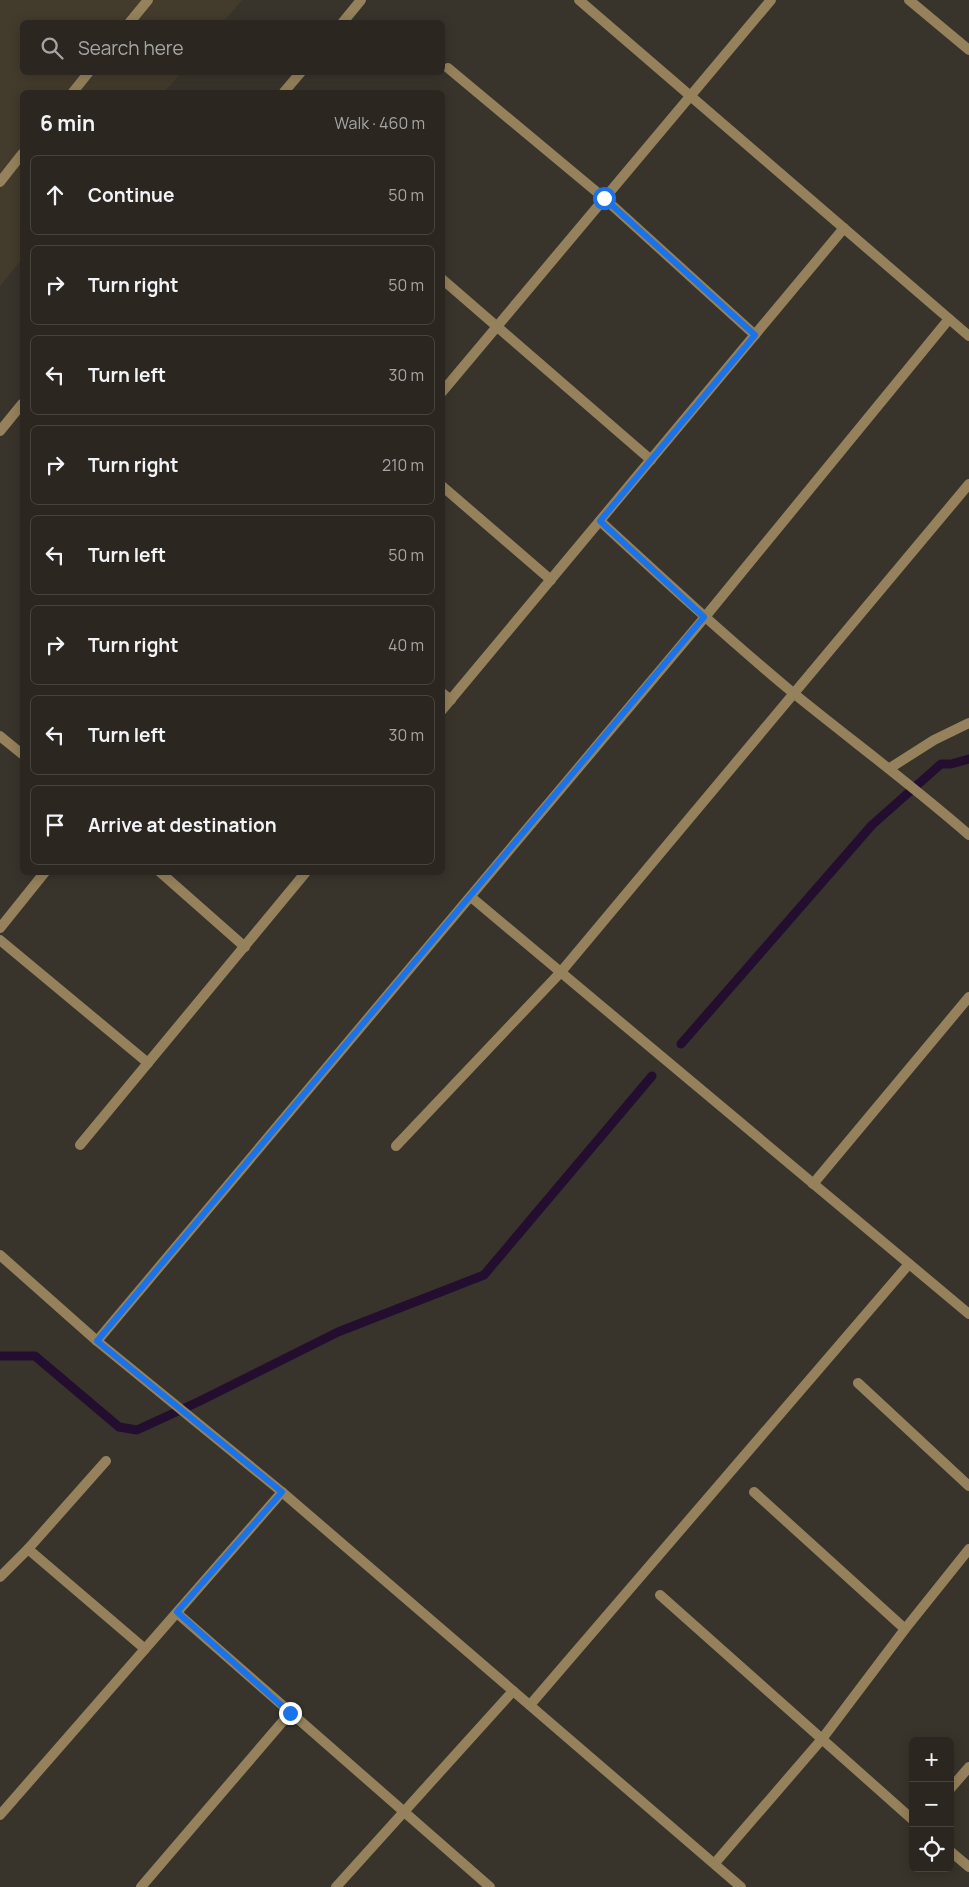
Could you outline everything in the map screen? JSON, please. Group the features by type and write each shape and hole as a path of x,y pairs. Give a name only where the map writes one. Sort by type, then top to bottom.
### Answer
{"street":[{"path":"132,20 148,0"},
{"path":"345,20 362,0"},
{"path":"579,0 969,336"},
{"path":"445,389 771,0"},
{"path":"909,0 969,50"},
{"path":"448,68 604,198 755,335"},
{"path":"75,90 87,75"},
{"path":"286,90 298,75"},
{"path":"0,182 20,157"},
{"path":"446,697 551,580 844,228"},
{"path":"445,282 651,460"},
{"path":"97,1341 704,617 948,318"},
{"path":"0,431 20,406"},
{"path":"396,1146 560,973 969,484"},
{"path":"445,489 551,580"},
{"path":"600,521 704,617 793,693 890,768 969,835"},
{"path":"890,768 934,740 969,723"},
{"path":"0,736 20,752"},
{"path":"0,928 43,875"},
{"path":"163,875 245,947"},
{"path":"80,1145 304,875"},
{"path":"471,897 909,1264 968,1311"},
{"path":"0,940 148,1063"},
{"path":"813,1184 969,997"},
{"path":"0,1255 97,1341 282,1492 714,1863 735,1885"},
{"path":"530,1705 909,1264"},
{"path":"858,1384 969,1486"},
{"path":"0,1577 28,1549 106,1461"},
{"path":"0,1815 282,1492"},
{"path":"754,1492 905,1629"},
{"path":"28,1549 145,1650"},
{"path":"714,1863 822,1739 905,1629 969,1549"},
{"path":"660,1595 909,1816"},
{"path":"177,1612 490,1887"},
{"path":"336,1887 513,1691"},
{"path":"141,1887 290,1713"},
{"path":"954,1785 969,1767"},
{"path":"954,1854 969,1867"}],"shaded area":[{"path":"0,0 242,0 225,20 20,20 20,75 179,75 166,90 20,90 20,261 0,286"}],"waterway":[{"path":"681,1044 872,825 941,764 951,764 969,759"},
{"path":"0,1356 35,1356 119,1427 137,1430 200,1401 338,1332 484,1275 652,1076"}],"route":[{"path":"290,1713 177,1612 282,1492 97,1341 704,617 600,521 755,335 604,198"}]}
